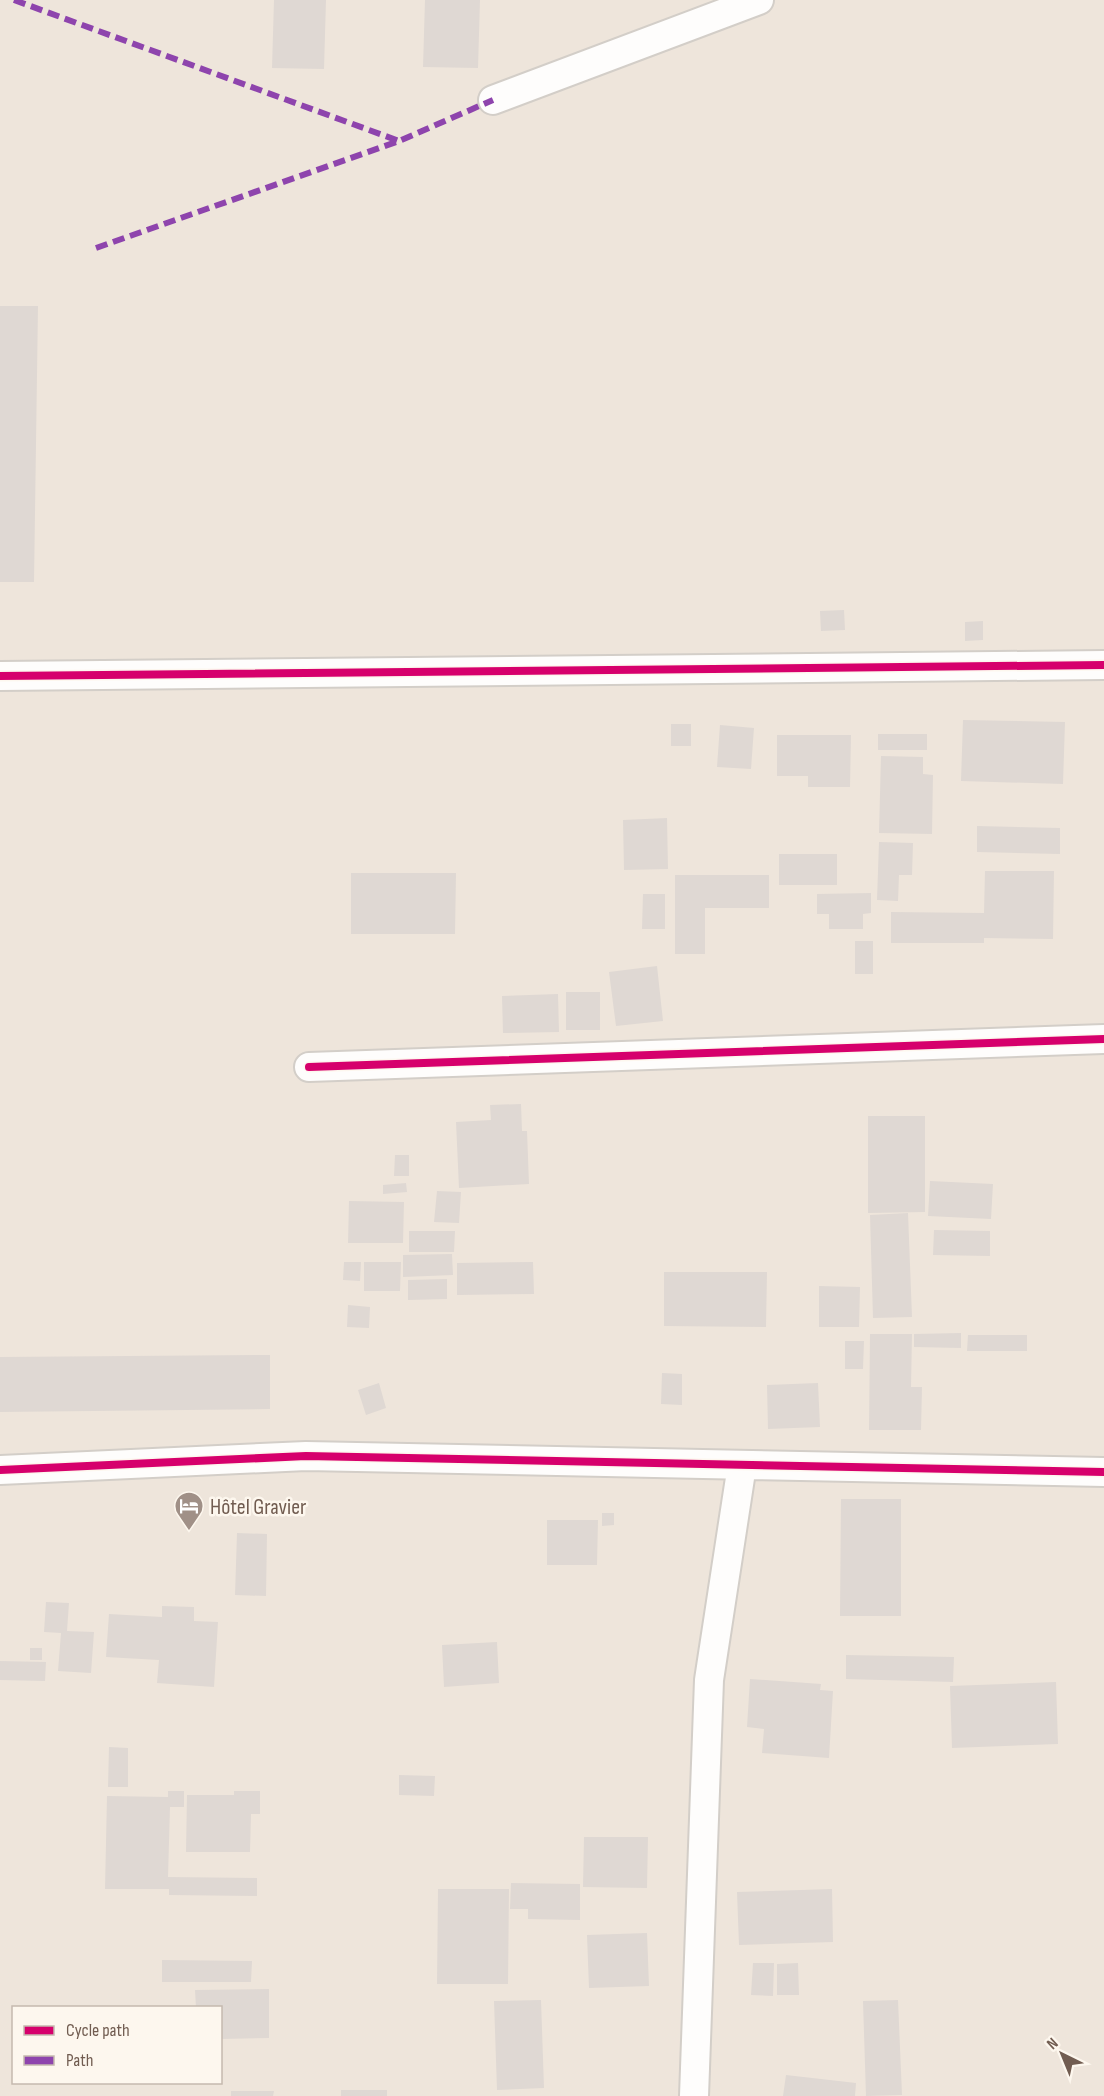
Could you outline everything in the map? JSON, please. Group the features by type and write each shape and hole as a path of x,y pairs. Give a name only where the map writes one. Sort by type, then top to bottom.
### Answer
{"street":[{"path":"493,100 759,0"},
{"path":"0,676 1104,665"},
{"path":"309,1067 1104,1039"},
{"path":"0,1470 306,1456 1104,1472"},
{"path":"694,2096 709,1680 742,1465"}],"shaded area":[{"path":"0,0 1104,0 1104,2096 0,2096"}],"building":[{"path":"274,0 326,0 324,69 272,68"},
{"path":"425,0 480,0 478,68 423,67"},
{"path":"0,306 38,306 34,582 0,582"},
{"path":"844,610 845,630 821,631 820,611"},
{"path":"983,621 983,640 965,641 965,622"},
{"path":"963,720 1065,722 1063,784 961,781"},
{"path":"671,724 691,724 691,746 671,746"},
{"path":"720,725 754,728 751,769 717,767"},
{"path":"878,734 927,734 927,750 878,750"},
{"path":"777,735 851,735 850,787 808,787 808,776 777,776"},
{"path":"881,756 923,757 923,774 933,775 932,834 879,833"},
{"path":"667,818 668,869 624,870 623,820"},
{"path":"977,826 1060,828 1060,854 977,852"},
{"path":"879,842 913,843 912,875 899,875 898,901 877,900"},
{"path":"779,854 837,854 837,885 779,885"},
{"path":"985,871 1054,871 1053,939 984,938 984,943 891,943 891,912 984,913"},
{"path":"351,873 456,873 455,934 351,934"},
{"path":"675,875 769,875 769,908 705,908 705,954 675,954"},
{"path":"871,893 871,913 863,914 863,929 829,929 829,914 817,914 817,894"},
{"path":"643,894 665,894 665,929 642,929"},
{"path":"855,941 873,941 873,974 855,974"},
{"path":"657,966 663,1021 616,1026 609,972"},
{"path":"566,992 600,992 600,1030 566,1030"},
{"path":"558,994 559,1032 503,1033 502,996"},
{"path":"521,1104 522,1131 527,1131 529,1184 459,1188 456,1122 491,1120 490,1105"},
{"path":"868,1116 925,1116 925,1212 868,1213"},
{"path":"395,1155 409,1155 409,1176 394,1176"},
{"path":"930,1181 993,1184 991,1219 928,1216"},
{"path":"406,1183 407,1192 383,1194 383,1185"},
{"path":"437,1191 461,1192 459,1223 434,1222"},
{"path":"349,1201 404,1202 403,1243 348,1243"},
{"path":"908,1213 912,1317 873,1318 870,1215"},
{"path":"934,1230 990,1231 990,1256 933,1255"},
{"path":"409,1231 455,1231 454,1252 409,1252"},
{"path":"452,1254 453,1275 403,1277 403,1255"},
{"path":"344,1262 361,1262 360,1281 343,1280"},
{"path":"364,1262 401,1262 400,1291 364,1291"},
{"path":"533,1262 534,1294 457,1295 457,1263"},
{"path":"664,1272 767,1272 766,1327 664,1326"},
{"path":"447,1279 447,1299 408,1300 408,1280"},
{"path":"819,1286 860,1287 859,1327 819,1327"},
{"path":"348,1305 370,1307 369,1328 347,1327"},
{"path":"961,1333 961,1348 914,1347 914,1334"},
{"path":"870,1334 912,1334 911,1387 922,1387 921,1430 869,1430"},
{"path":"968,1335 1027,1335 1027,1351 967,1351"},
{"path":"845,1341 864,1341 863,1369 845,1369"},
{"path":"270,1355 270,1409 0,1412 0,1357"},
{"path":"662,1373 682,1374 682,1405 661,1404"},
{"path":"379,1383 386,1408 366,1415 358,1390"},
{"path":"818,1383 820,1427 768,1429 767,1385"},
{"path":"841,1499 901,1499 901,1616 840,1616"},
{"path":"602,1513 614,1513 614,1525 602,1526"},
{"path":"547,1520 598,1520 597,1565 547,1565"},
{"path":"237,1533 267,1534 266,1596 235,1595"},
{"path":"46,1602 69,1603 67,1631 94,1632 91,1673 58,1671 61,1633 44,1632"},
{"path":"162,1606 194,1607 194,1621 218,1622 214,1687 157,1683 159,1660 106,1657 109,1614 162,1617"},
{"path":"497,1642 499,1683 444,1687 442,1645"},
{"path":"30,1648 42,1648 42,1660 30,1660"},
{"path":"846,1655 954,1657 953,1682 846,1679"},
{"path":"0,1661 46,1662 45,1681 0,1680"},
{"path":"750,1679 821,1684 820,1690 833,1691 829,1758 762,1753 764,1729 747,1727"},
{"path":"1056,1682 1058,1744 952,1748 950,1686"},
{"path":"109,1747 128,1748 128,1787 108,1787"},
{"path":"399,1775 435,1776 434,1796 399,1795"},
{"path":"168,1791 184,1791 184,1807 170,1807 168,1877 257,1878 257,1896 169,1895 169,1889 105,1889 107,1796 168,1797"},
{"path":"234,1791 260,1791 260,1814 251,1814 250,1852 186,1852 187,1795 234,1795"},
{"path":"584,1837 648,1837 647,1888 583,1887"},
{"path":"511,1883 580,1884 580,1920 528,1919 528,1909 510,1909"},
{"path":"438,1889 509,1889 508,1984 437,1984"},
{"path":"832,1889 833,1942 739,1945 737,1892"},
{"path":"647,1933 649,1986 589,1988 587,1935"},
{"path":"162,1960 252,1961 251,1982 162,1982"},
{"path":"753,1963 774,1963 773,1996 751,1995"},
{"path":"798,1963 799,1995 777,1995 777,1964"},
{"path":"269,1989 269,2038 222,2039 222,2006 196,2006 195,1990"},
{"path":"541,2000 544,2088 497,2090 494,2001"},
{"path":"898,2000 902,2095 866,2096 863,2001"},
{"path":"786,2075 856,2083 855,2096 783,2096"},
{"path":"341,2090 387,2090 387,2096 341,2096"},
{"path":"231,2091 274,2091 273,2096 231,2096"}],"marked path":[{"path":"14,0 399,141"},
{"path":"96,248 399,141 493,100"}],"cycle path":[{"path":"0,676 1104,665"},
{"path":"309,1067 1104,1039"},
{"path":"0,1470 306,1456 1104,1472"}],"place":[{"name":"Hôtel Gravier","path":"189,1532"}]}
